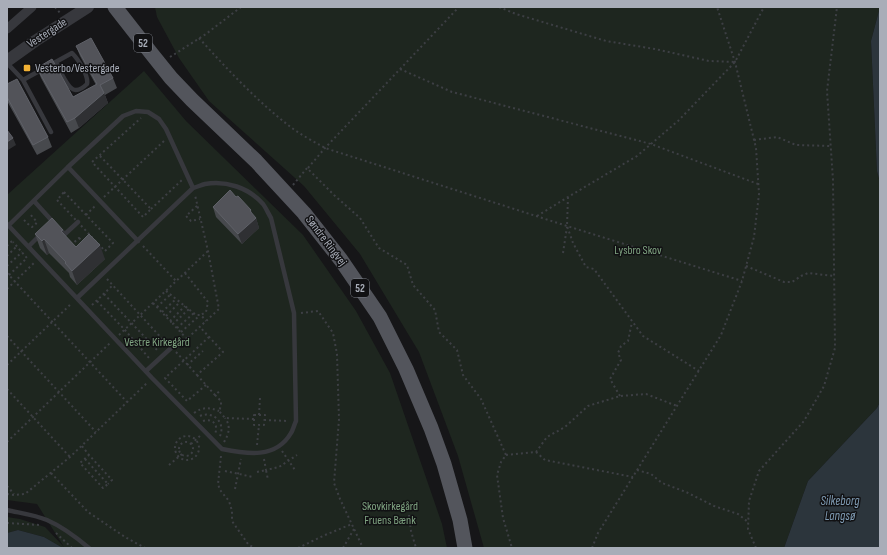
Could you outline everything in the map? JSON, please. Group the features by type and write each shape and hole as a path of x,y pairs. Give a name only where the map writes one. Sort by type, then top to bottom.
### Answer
{"main road":[{"name":"Søndre Ringvej","path":"115,7 159,63 192,100 256,161 304,213 341,260 380,317 406,369 431,428 444,464 460,520 465,548"}],"street":[{"path":"7,29 32,7"},
{"name":"Vestergade","path":"7,62 35,41 88,7"}],"lane":[{"path":"23,80 72,53 88,79 87,84 81,89 73,90 69,86 56,62"},
{"path":"7,62 23,80 51,132"},
{"path":"77,298 193,188 205,184 220,183 238,187 252,194 263,205 271,218 294,313 296,421 292,432 286,441 270,451 256,453 238,452 222,448 152,378 8,225 123,116 136,111 148,112 159,118 166,129 193,188"},
{"path":"68,167 138,241"},
{"path":"34,201 65,234 78,222"},
{"path":"48,227 53,222"},
{"path":"28,246 43,232"},
{"path":"146,371 171,348"},
{"path":"7,510 45,519 61,527 89,548"}],"path":[{"path":"159,63 199,38 241,7"},
{"path":"286,193 325,148 459,7"},
{"path":"499,7 516,14 606,41 655,49 709,61 735,62"},
{"path":"592,548 598,533 721,335 742,281 754,237 759,194 756,148 735,62 717,7"},
{"path":"537,216 637,156 678,121 735,62 764,7"},
{"path":"756,548 748,529 748,522 749,501 759,472 804,421 824,386 835,348 833,180 827,91 836,7"},
{"path":"199,38 235,78 261,102 289,126 325,148 742,281"},
{"path":"400,69 452,92 651,144 758,184"},
{"path":"148,112 92,162 143,217 187,175"},
{"path":"122,179 169,136"},
{"path":"754,140 777,138 796,144 831,146"},
{"path":"100,156 150,209"},
{"path":"307,168 360,218 379,248 407,265 413,285 435,310 439,332 457,350 463,376 481,399 506,455"},
{"path":"193,188 208,251 219,309 174,351 221,401 219,411"},
{"path":"562,253 567,226 568,197"},
{"path":"197,206 186,216 191,221 200,220"},
{"path":"20,215 32,227 35,225 37,222 26,209"},
{"path":"567,226 572,243 586,267 594,269 643,336 699,371"},
{"path":"79,238 89,248 81,256 71,245 79,238"},
{"path":"7,246 12,241 27,258 8,274 127,402"},
{"path":"138,241 176,281"},
{"path":"7,256 17,246"},
{"path":"7,437 8,440 208,251"},
{"path":"7,266 22,252"},
{"path":"7,289 39,258"},
{"path":"746,266 784,282 792,282 808,273 834,276"},
{"path":"181,332 200,315 206,312 208,302 185,273"},
{"path":"102,274 171,348"},
{"path":"88,310 113,285"},
{"path":"166,291 206,321"},
{"path":"104,294 162,356"},
{"path":"157,307 170,295"},
{"path":"7,365 77,298"},
{"path":"162,312 176,299"},
{"path":"97,301 154,363"},
{"path":"166,316 180,302"},
{"path":"153,303 187,339"},
{"path":"170,321 185,306"},
{"path":"173,324 189,309"},
{"path":"294,313 318,311 333,333 338,354 339,419 334,483 363,548"},
{"path":"177,328 194,313"},
{"path":"620,396 610,379 621,360 618,353 621,346 628,341 632,322"},
{"path":"197,375 223,352 200,327"},
{"path":"7,336 96,432"},
{"path":"206,385 187,401 165,378 209,337"},
{"path":"187,365 203,351"},
{"path":"7,494 24,494 70,457 152,378"},
{"path":"7,389 70,457"},
{"path":"215,395 221,390"},
{"path":"536,452 547,437 565,428 588,406 620,396 646,394 677,406"},
{"path":"259,415 260,398"},
{"path":"192,418 194,413 202,408 211,408 219,411 229,425 229,432 222,448 218,484 220,490 230,501 232,521 248,544 254,548"},
{"path":"192,418 204,414 209,414 216,418 221,424 222,429 216,442"},
{"path":"254,415 264,415 264,425 254,424 254,419 254,415"},
{"path":"221,424 226,419 254,419"},
{"path":"264,420 296,421"},
{"path":"256,453 259,425"},
{"path":"191,444 205,431"},
{"path":"188,437 195,440 198,445 198,450 194,457 190,460 186,460 178,457 175,447 178,440 188,437"},
{"path":"191,444 187,442 182,444 180,450 185,456 192,454"},
{"path":"191,444 193,449 192,454 194,457"},
{"path":"82,446 112,480 103,488 80,463 89,454"},
{"path":"279,446 294,470"},
{"path":"235,489 243,452"},
{"path":"263,452 268,480"},
{"path":"512,548 503,518 497,475 501,462 506,455 536,452 545,460 633,477"},
{"path":"169,464 182,454"},
{"path":"257,472 278,468 297,455"},
{"path":"85,458 108,484"},
{"path":"637,470 651,474 662,483 686,492 714,506 738,514 748,522"},
{"path":"225,471 253,477"},
{"path":"50,473 88,512 125,537 145,548"},
{"path":"7,486 14,495"},
{"path":"409,515 411,531 416,548"},
{"path":"7,523 41,526"},
{"path":"298,548 352,524"},
{"path":"344,548 354,529"},
{"path":"52,530 72,548"}],"green space":[{"name":"Lysbro Skov","path":"155,7 880,7 871,41 877,171 880,182 880,402 877,408 808,481 784,548 484,548 458,456 419,352 360,254 304,186 209,101 179,58 157,17"},
{"name":"Vestre Kirkegård","path":"144,71 186,121 303,235 356,311 390,373 442,524 447,548 63,548 44,537 18,530 7,533 7,517 20,519 45,527 64,547 37,504 7,500 7,195"}],"water":[{"path":"880,7 880,182 877,171 871,41"},
{"name":"Silkeborg Langsø","path":"880,402 880,548 784,548 808,481 877,408"},
{"path":"18,530 44,537 63,548 7,548 7,533"}],"building":[{"path":"91,38 113,78 100,85 104,93 75,118 67,122 37,68 52,59 73,97 97,84 76,46"},
{"path":"17,79 48,137 33,145 7,97 7,84"},
{"path":"7,130 13,138 7,142"},
{"path":"230,190 251,210 250,211 256,218 238,234 213,207"},
{"path":"52,218 63,230 61,231 76,247 89,234 100,245 72,271 65,263 66,262 44,239 42,241 35,234"}],"place":[{"name":"Vesterbo/Vestergade","path":"27,68"}],"park label":[{"name":"Skovkirkegård Fruens Bænk","path":"390,513"}]}
